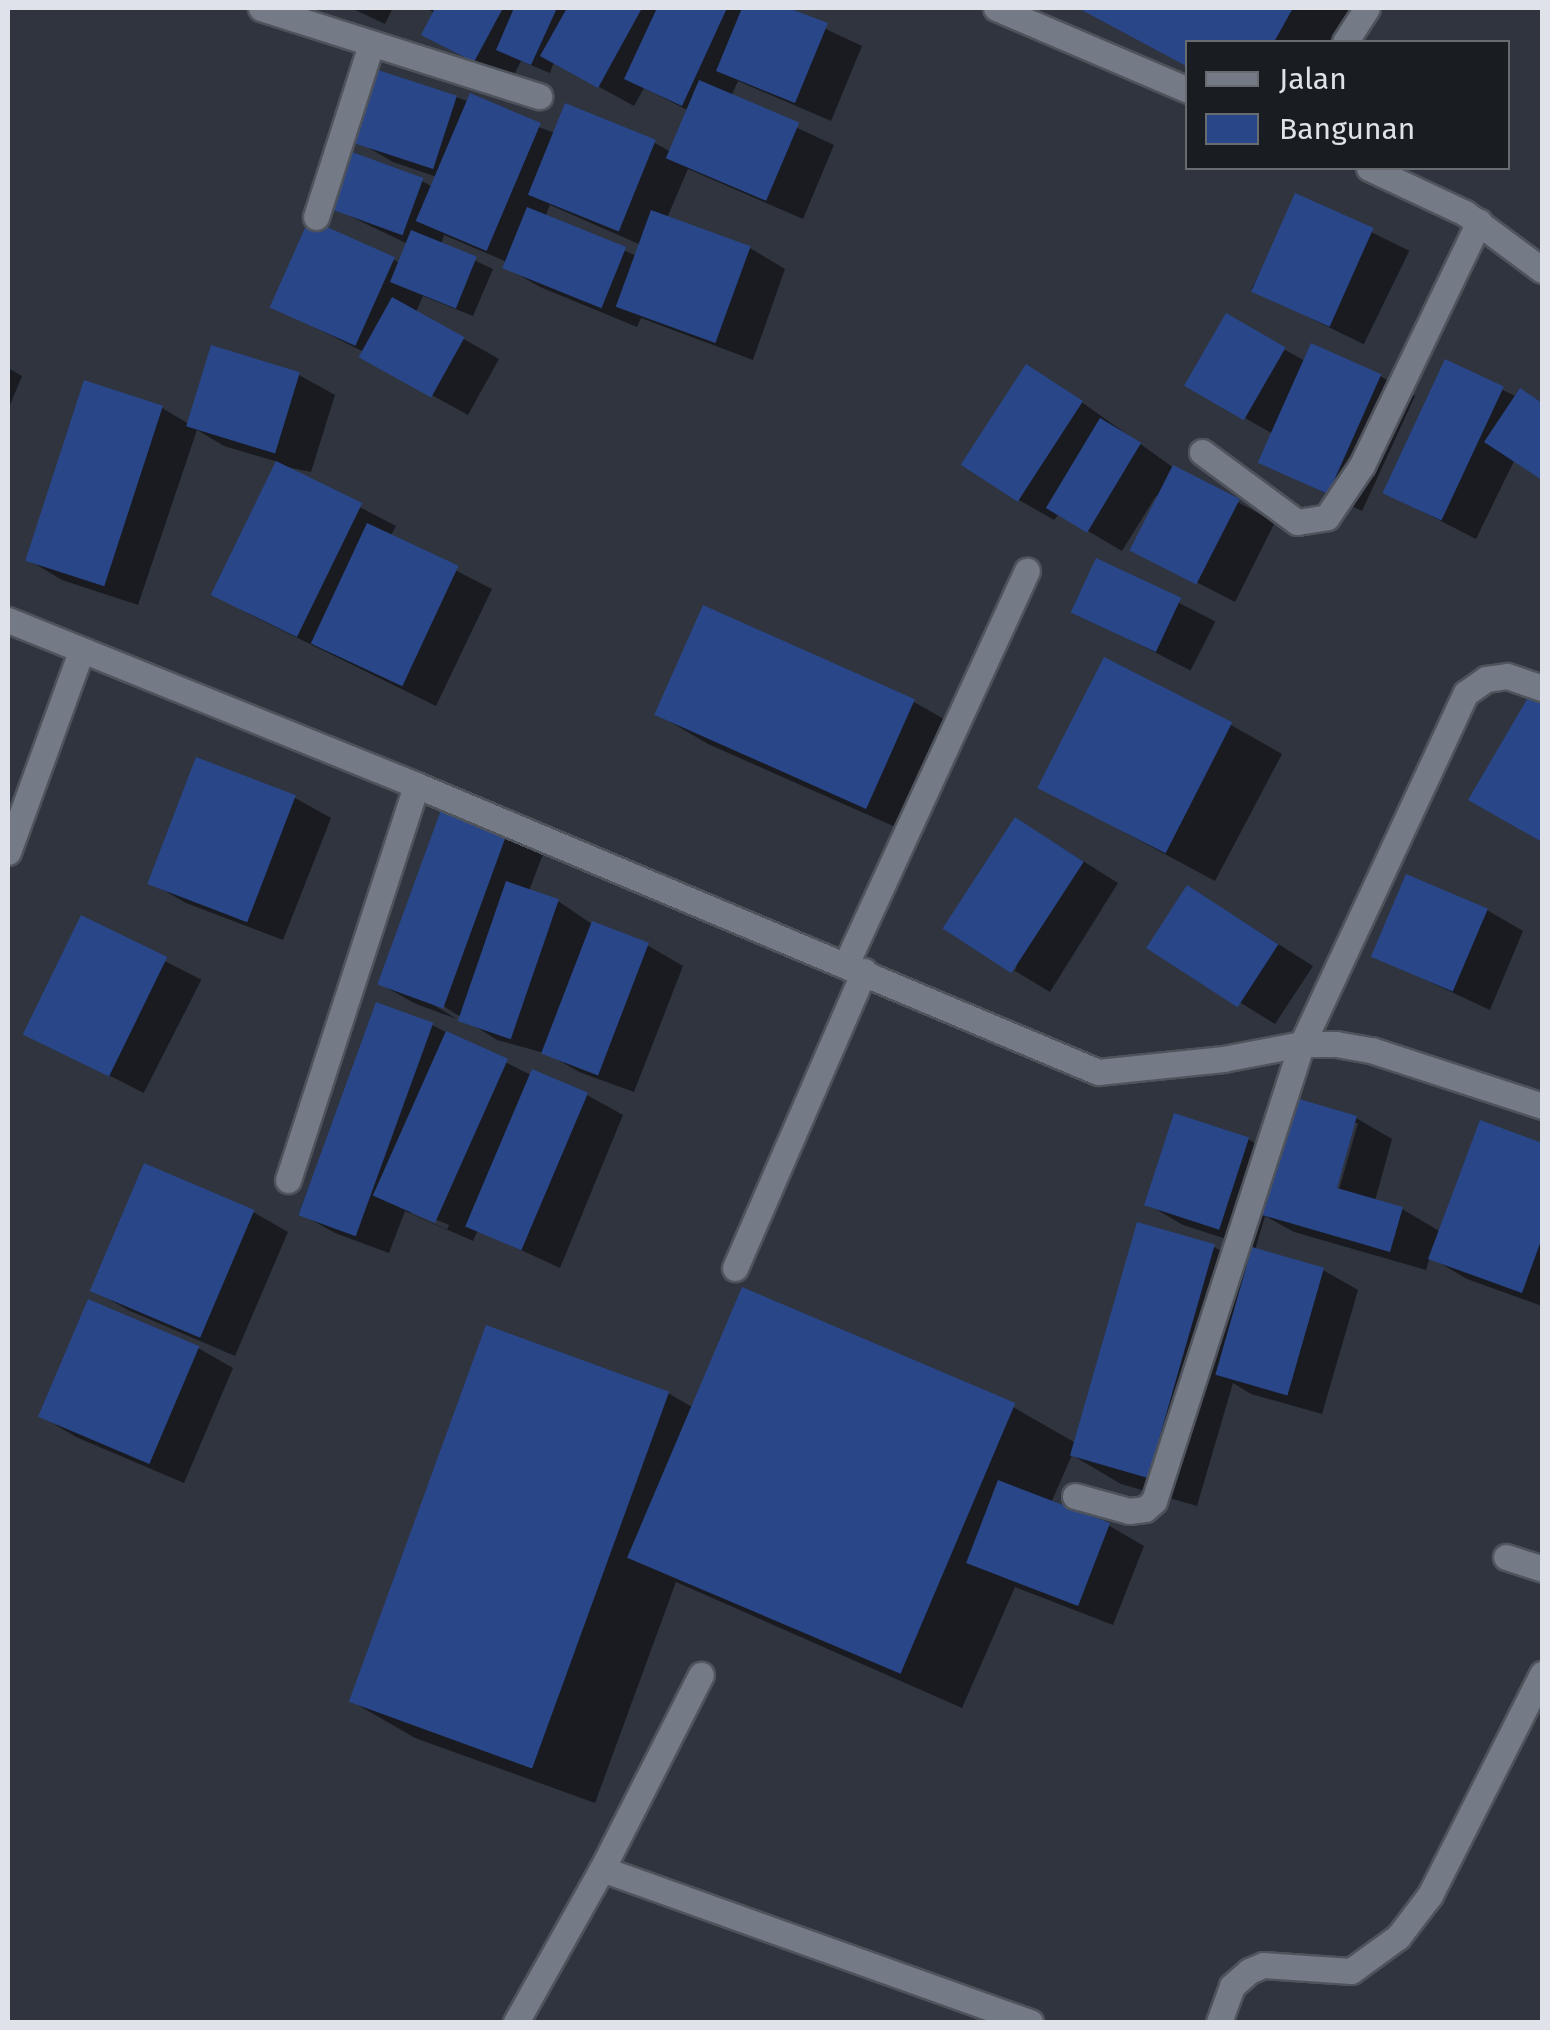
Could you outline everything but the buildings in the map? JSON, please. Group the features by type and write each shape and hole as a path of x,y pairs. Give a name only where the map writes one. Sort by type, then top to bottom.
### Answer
{"street":[{"path":"260,8 539,96"},
{"path":"996,8 1185,89"},
{"path":"1346,40 1366,8"},
{"path":"316,218 371,44"},
{"path":"1373,170 1479,222 1542,270"},
{"path":"1202,452 1297,522 1327,517 1362,465 1479,222"},
{"path":"735,1268 855,968 1027,571"},
{"path":"8,620 416,785 1098,1072 1224,1059 1302,1044 1371,1050 1542,1106"},
{"path":"8,852 81,651"},
{"path":"1075,1496 1128,1511 1146,1509 1154,1501 1302,1044 1466,693 1486,679 1507,676 1542,688"},
{"path":"288,1180 416,785"},
{"path":"1506,1556 1542,1569"},
{"path":"1219,2022 1232,1986 1249,1971 1262,1965 1351,1971 1398,1937 1430,1895 1542,1674"},
{"path":"516,2022 602,1869 701,1675"},
{"path":"602,1869 1030,2022"}]}
